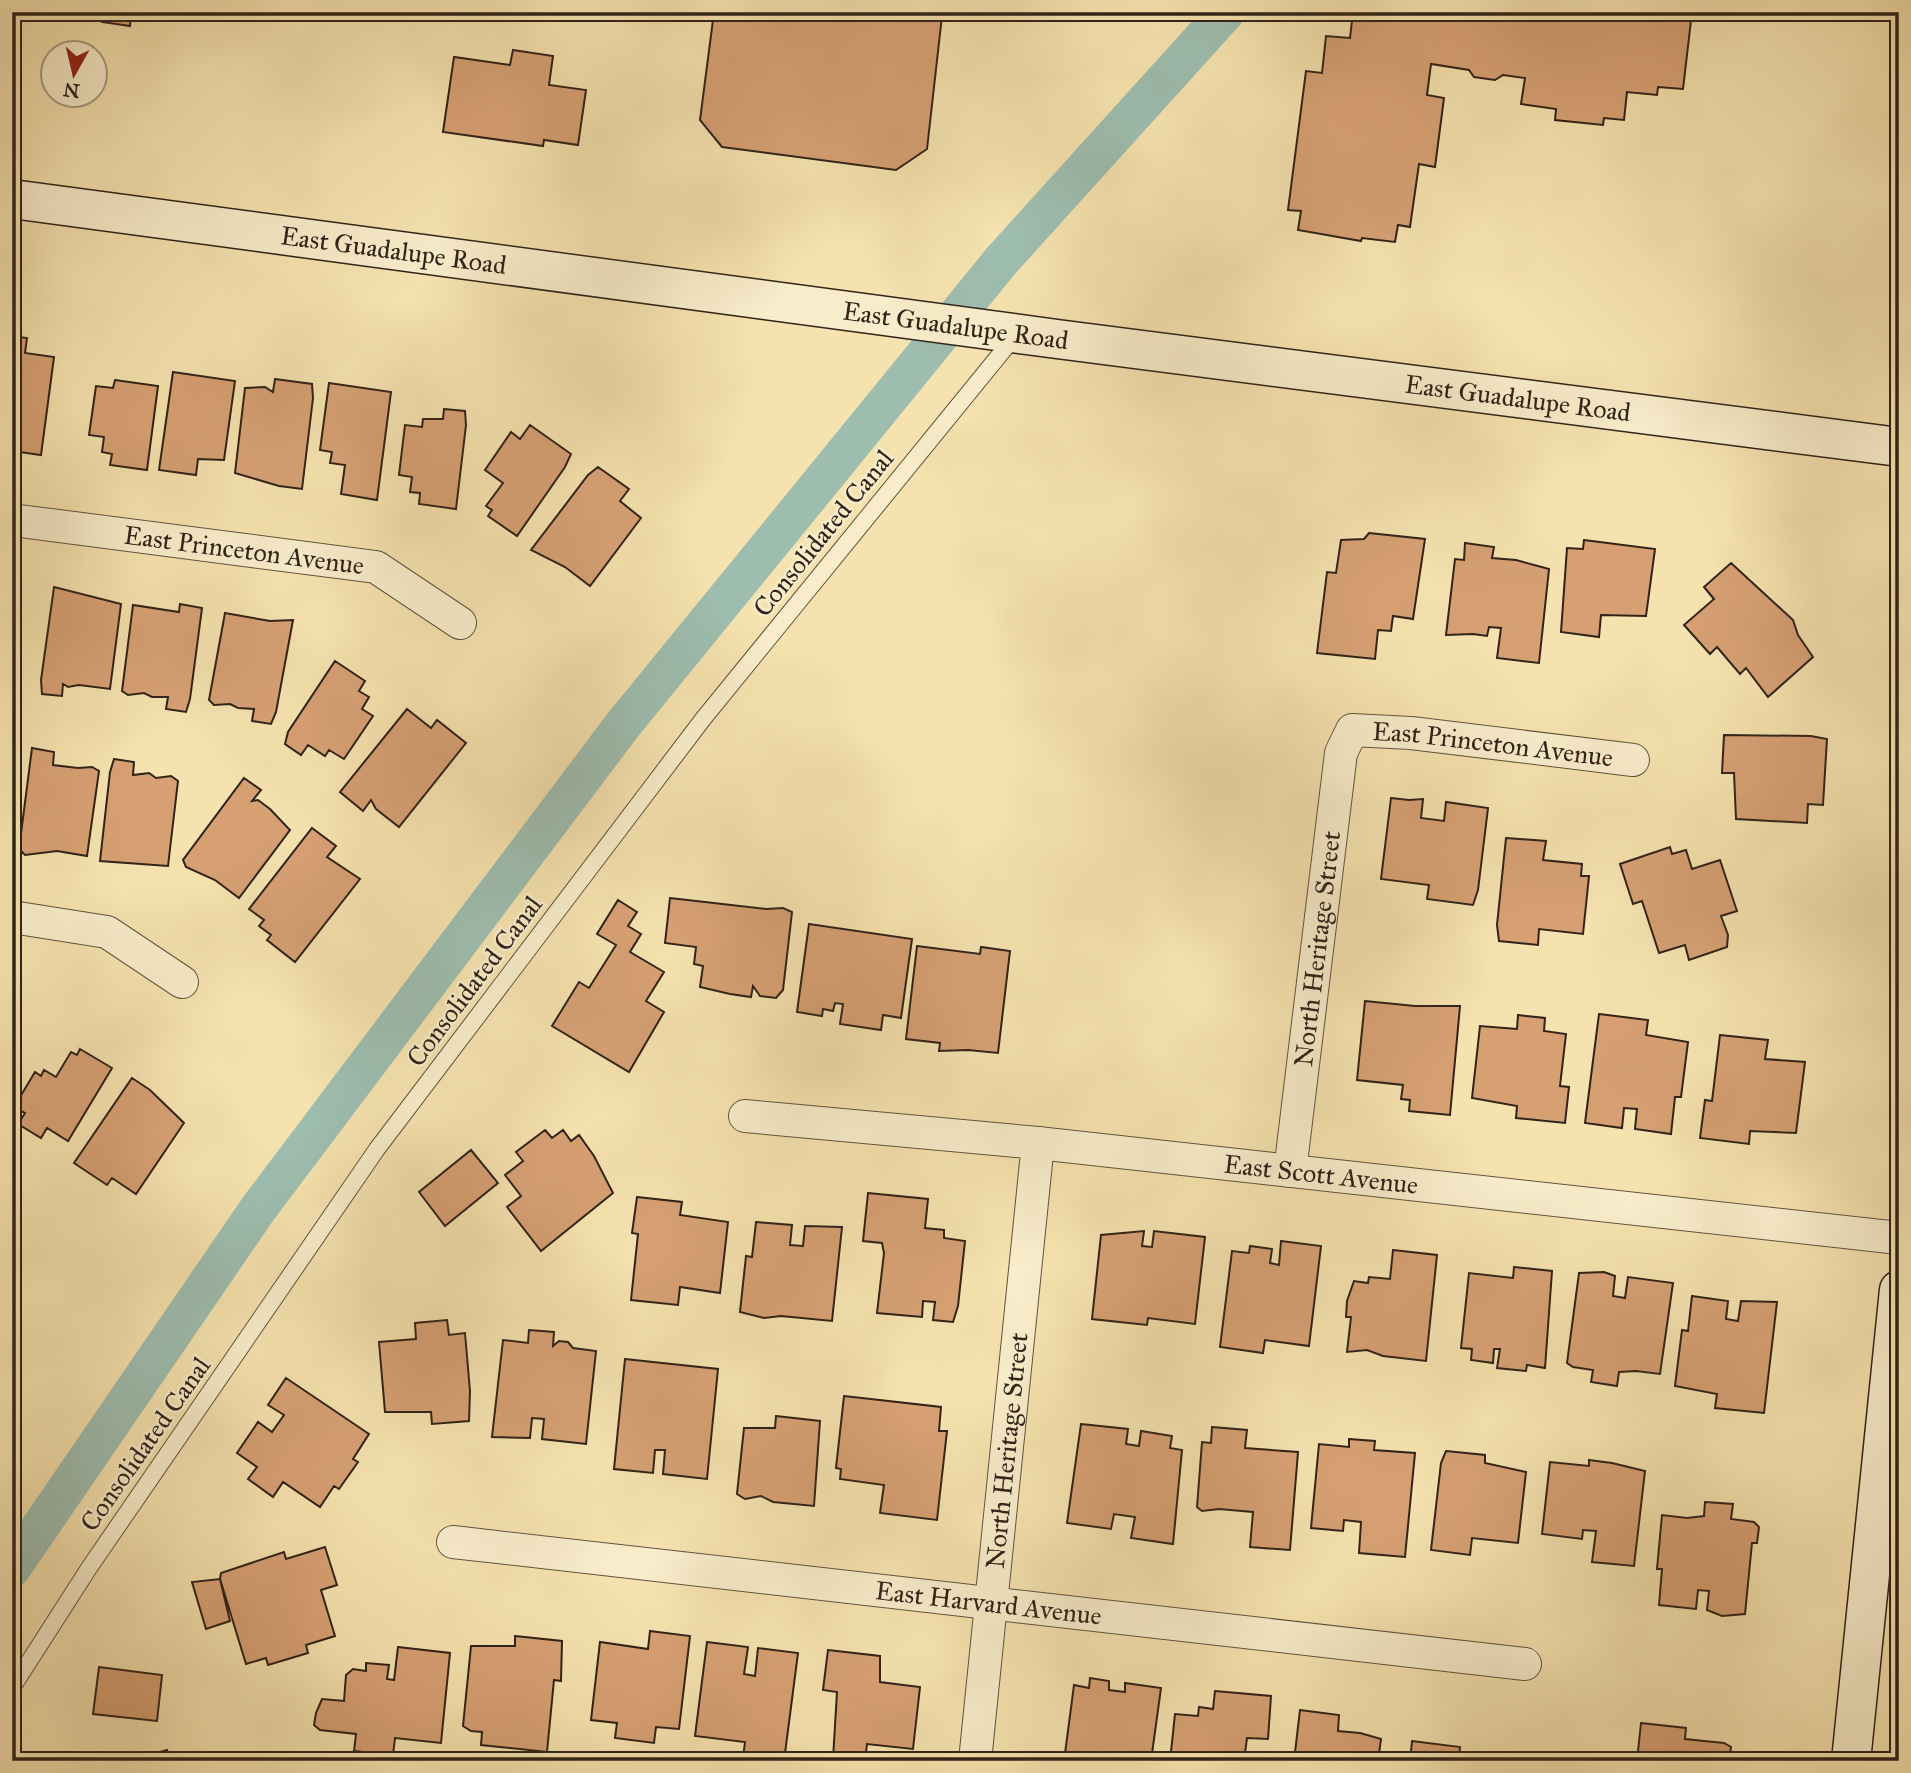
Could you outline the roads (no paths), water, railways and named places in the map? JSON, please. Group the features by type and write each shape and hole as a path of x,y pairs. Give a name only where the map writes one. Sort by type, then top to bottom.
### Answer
{"main road":[{"name":"East Guadalupe Road","path":"12,199 1009,333 1899,447"},
{"path":"1851,1761 1899,1290"}],"street":[{"name":"East Princeton Avenue","path":"13,528 376,567 460,623"},
{"name":"East Princeton Avenue","path":"1352,730 1411,733 1633,760"},
{"name":"North Heritage Street","path":"1290,1171 1341,752 1352,730"},
{"path":"12,917 107,932 182,982"},
{"name":"East Scott Avenue","path":"744,1116 1038,1143 1899,1238"},
{"name":"North Heritage Street","path":"975,1761 1038,1143"},
{"name":"East Harvard Avenue","path":"453,1542 1525,1664"}],"lane":[{"name":"Consolidated Canal","path":"12,1688 97,1556 377,1149 703,719 1009,333"}],"waterway":[{"path":"12,1568 258,1209 622,726 1001,261 1226,12"}]}
